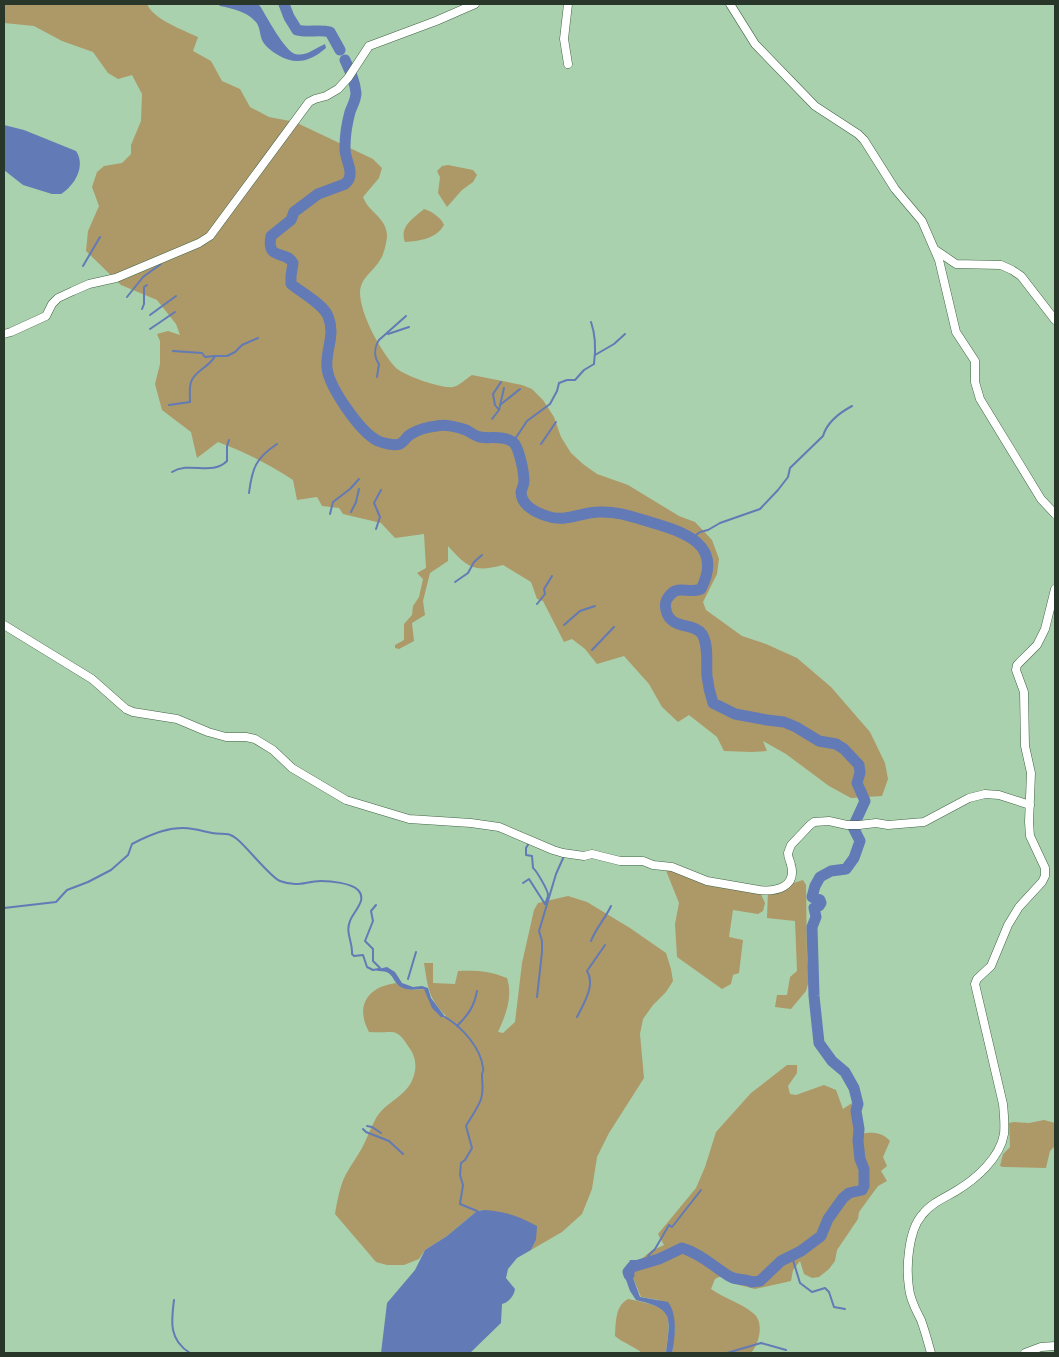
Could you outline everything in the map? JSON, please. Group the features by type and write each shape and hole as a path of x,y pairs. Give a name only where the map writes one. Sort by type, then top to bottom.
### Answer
{"street":[{"path":"4,334 46,316 52,304 58,298 89,284 116,278 199,243 210,236 309,102 338,89 348,78 369,46 475,4"},
{"path":"568,4 564,39 568,64"},
{"path":"730,4 755,44 815,106 858,134 864,140 895,189 922,221 935,250 946,285 956,332 975,361 975,382 980,399 1041,499 1055,514"},
{"path":"935,250 956,264 1001,265 1012,270 1021,276 1055,320"},
{"path":"931,1353 924,1329 910,1298 908,1286 912,1233 921,1215 926,1210 964,1186 991,1161 999,1150 1004,1136 1003,1104 976,984 977,979 991,966 1008,925 1019,906 1042,882 1045,876 1045,868 1030,836 1031,773 1025,746 1024,692 1016,670 1017,665 1036,645 1045,629 1055,589"},
{"path":"4,625 92,679 133,712 177,719 208,732 226,737 255,739 273,750 292,768 346,800 409,818 499,827 563,853 584,856 592,854 620,861 643,861 653,865 672,867 707,881 759,890 781,889 788,884 790,878 792,866 788,853 792,845 810,824 814,822 829,820 848,825 876,823 888,825 924,822 969,798 985,794 999,794 1030,805"},
{"path":"1025,1353 1041,1347 1055,1346"}],"shaded area":[{"path":"4,4 147,4 162,19 198,37 193,51 211,61 222,81 240,89 250,107 269,117 295,122 373,159 382,168 379,178 363,197 384,224 387,238 381,258 365,278 360,292 367,322 389,360 405,374 440,386 453,387 472,375 522,385 532,389 543,400 554,417 561,437 571,453 583,464 597,474 628,485 679,516 695,522 712,540 719,559 717,574 703,602 706,610 742,636 797,658 831,687 870,732 885,763 888,779 882,796 851,798 829,786 786,754 763,741 767,751 724,751 717,737 689,715 678,722 662,707 649,684 624,656 597,664 585,649 572,639 564,642 543,601 537,599 531,582 503,565 484,568 471,566 460,559 448,546 448,561 430,573 423,601 425,615 412,623 414,641 399,649 395,648 395,645 404,640 404,624 412,615 413,606 419,597 423,579 417,573 426,568 424,534 395,538 381,523 343,514 339,508 322,506 317,497 297,500 293,480 257,459 218,442 197,458 191,432 162,410 155,384 160,364 160,341 157,334 168,331 180,335 176,324 157,300 121,285 86,251 88,231 99,206 92,187 97,172 104,166 122,163 131,154 131,145 141,121 142,94 132,75 118,79 108,73 93,52 62,41 34,26 4,23"},
{"path":"448,165 473,170 477,175 473,182 462,190 447,207 438,193 440,177 437,171 442,166"},
{"path":"424,209 436,215 444,225 441,230 432,236 421,240 405,242 404,231 408,223"},
{"path":"665,868 759,890 765,903 763,911 758,914 733,910 729,937 743,940 739,973 733,975 731,984 722,989 677,957 675,924 679,903"},
{"path":"803,880 806,885 807,959 810,977 806,991 791,1009 775,1007 777,995 787,995 790,977 797,971 795,921 767,918 768,891"},
{"path":"568,896 587,902 666,953 673,981 643,1019 640,1034 644,1078 609,1133 597,1157 592,1189 582,1214 562,1232 531,1250 536,1240 484,1210 477,1211 447,1236 425,1250 419,1259 404,1265 387,1265 376,1262 335,1214 344,1178 362,1148 375,1120 385,1107 408,1087 415,1071 415,1059 398,1034 369,1032 363,1014 366,999 378,989 396,983 409,989 424,989 443,1018 446,1018 432,998 424,963 433,963 433,983 455,984 458,971 489,972 507,978 509,985 508,1005 498,1032 503,1033 515,1022 522,963 534,910 538,903"},
{"path":"787,1065 797,1065 797,1073 788,1086 790,1094 796,1095 824,1085 836,1090 843,1109 852,1103 858,1104 856,1111 859,1134 876,1133 883,1135 890,1141 883,1157 887,1166 881,1171 887,1181 878,1186 859,1212 858,1219 837,1250 835,1261 819,1277 812,1278 804,1274 800,1261 793,1270 791,1281 755,1289 739,1285 721,1276 715,1279 711,1289 743,1306 757,1317 760,1333 751,1353 672,1353 675,1327 659,1300 641,1297 632,1275 638,1262 651,1251 664,1245 658,1234 696,1188 716,1132 751,1093"},
{"path":"1044,1120 1055,1123 1055,1146 1050,1151 1046,1168 1000,1166 1003,1154 1010,1147 1009,1123 1029,1123"},
{"path":"628,1299 653,1305 665,1312 669,1327 666,1353 642,1353 615,1336 618,1310"}],"water":[{"path":"218,4 257,4 281,40 295,54 307,53 325,44 326,48 309,59 297,61 285,58 264,44 255,21 239,11"},
{"path":"4,125 24,130 76,151 80,163 78,175 71,186 61,194 52,194 23,185 4,170"},
{"path":"387,967 395,972 402,983 413,987 422,986 428,988 431,998 446,1018 441,1017 432,1008 424,989 405,989 399,986 387,972 377,971"},
{"path":"484,1210 511,1215 537,1226 536,1240 531,1250 517,1258 508,1269 506,1278 515,1289 511,1298 502,1304 501,1323 470,1353 381,1353 387,1303 415,1270 425,1250 447,1236 477,1211"},
{"path":"630,1260 638,1262 632,1275 640,1297 668,1302 671,1307 675,1327 672,1353 666,1353 669,1323 664,1311 649,1303 636,1300 630,1291 624,1274"}],"waterway":[{"path":"284,4 297,30 330,32 340,50"},
{"path":"345,60 356,93 345,138 345,152 350,176 345,184 318,194 294,212 291,220 271,236 270,244 274,252 290,259 293,263 291,284 317,303 328,316 331,330 327,355 329,376 339,397 354,419 378,441 395,445 400,444 417,431 440,425 466,430 480,437 509,440 515,445 521,460 524,481 521,492 522,497 526,505 534,511 553,518 566,518 593,512 619,513 676,530 697,542 704,551 708,561 707,574 701,589 675,591 667,599 665,607 668,616 672,620 698,630 702,634 706,644 707,676 713,703 735,714 784,722 796,727 819,741 836,744 844,749 859,765 860,773 857,783 865,801 853,827 860,841 854,858 846,869 831,871 820,877 812,897 820,900 821,903 814,908 816,917 812,927 814,996 819,1043 832,1061 845,1072 854,1088 858,1104 856,1111 859,1129 858,1141 860,1159 864,1169 864,1186 862,1190 849,1193 843,1198 828,1219 821,1236 801,1251 781,1261 760,1281 752,1282 732,1278 701,1257 682,1248 659,1259 632,1267 628,1272 629,1275"},
{"path":"83,266 100,237"},
{"path":"127,297 143,277 161,264"},
{"path":"142,309 144,304 144,287 147,285"},
{"path":"150,315 176,296"},
{"path":"150,329 175,312"},
{"path":"377,377 379,364 375,352 377,343 406,316"},
{"path":"513,442 527,421 550,404 559,383 575,380 584,370 594,364 595,343 591,322"},
{"path":"388,334 409,327"},
{"path":"595,355 614,344 625,334"},
{"path":"169,405 190,402 190,387 193,378 215,356 227,356 235,352 242,345 258,338"},
{"path":"173,351 202,353 205,357 215,356"},
{"path":"492,419 499,410 495,405 493,394 501,382"},
{"path":"499,410 504,388"},
{"path":"500,405 520,389"},
{"path":"697,543 696,535 700,532 760,509 788,477 790,468 823,436 831,422 852,406"},
{"path":"541,444 556,422"},
{"path":"172,472 186,468 215,468 221,465 227,461 229,440"},
{"path":"249,493 256,464 264,454 277,444"},
{"path":"330,514 333,502 350,489 359,479"},
{"path":"351,512 359,489"},
{"path":"376,529 380,517 374,503 381,490"},
{"path":"455,582 468,573 474,562 482,555"},
{"path":"537,604 545,594 544,589 552,576"},
{"path":"564,625 580,611 595,606"},
{"path":"592,650 614,627"},
{"path":"4,908 56,902 67,890 111,870 128,855 132,844 162,831 185,828 228,834 237,839 280,881 297,884 315,881 335,882 346,884 358,890 361,894 361,902 349,925 352,954 354,956 363,955 367,967 373,970 379,969"},
{"path":"529,843 526,848 526,855 532,856 533,868 542,880 547,892 548,897 545,904"},
{"path":"537,997 542,952 542,941 539,931 556,874 564,856"},
{"path":"523,883 529,879 545,904"},
{"path":"376,905 371,911 373,921 365,941 373,949 373,961 380,968"},
{"path":"591,941 611,906"},
{"path":"577,1017 589,989 590,982 587,971 605,945"},
{"path":"408,979 416,952"},
{"path":"457,1026 470,1010 477,991"},
{"path":"445,1017 458,1026 470,1039 479,1053 483,1068 481,1099 466,1126 472,1148 461,1163 460,1175 463,1185 460,1204 477,1211"},
{"path":"367,1126 381,1133"},
{"path":"363,1129 389,1141 403,1154"},
{"path":"649,1263 648,1256 655,1249 669,1225 672,1227 701,1190"},
{"path":"784,1259 793,1260 800,1283 812,1292 825,1288 829,1292 834,1307 845,1309"},
{"path":"174,1300 173,1330 178,1342 190,1353"},
{"path":"727,1353 761,1343 786,1350"}]}
